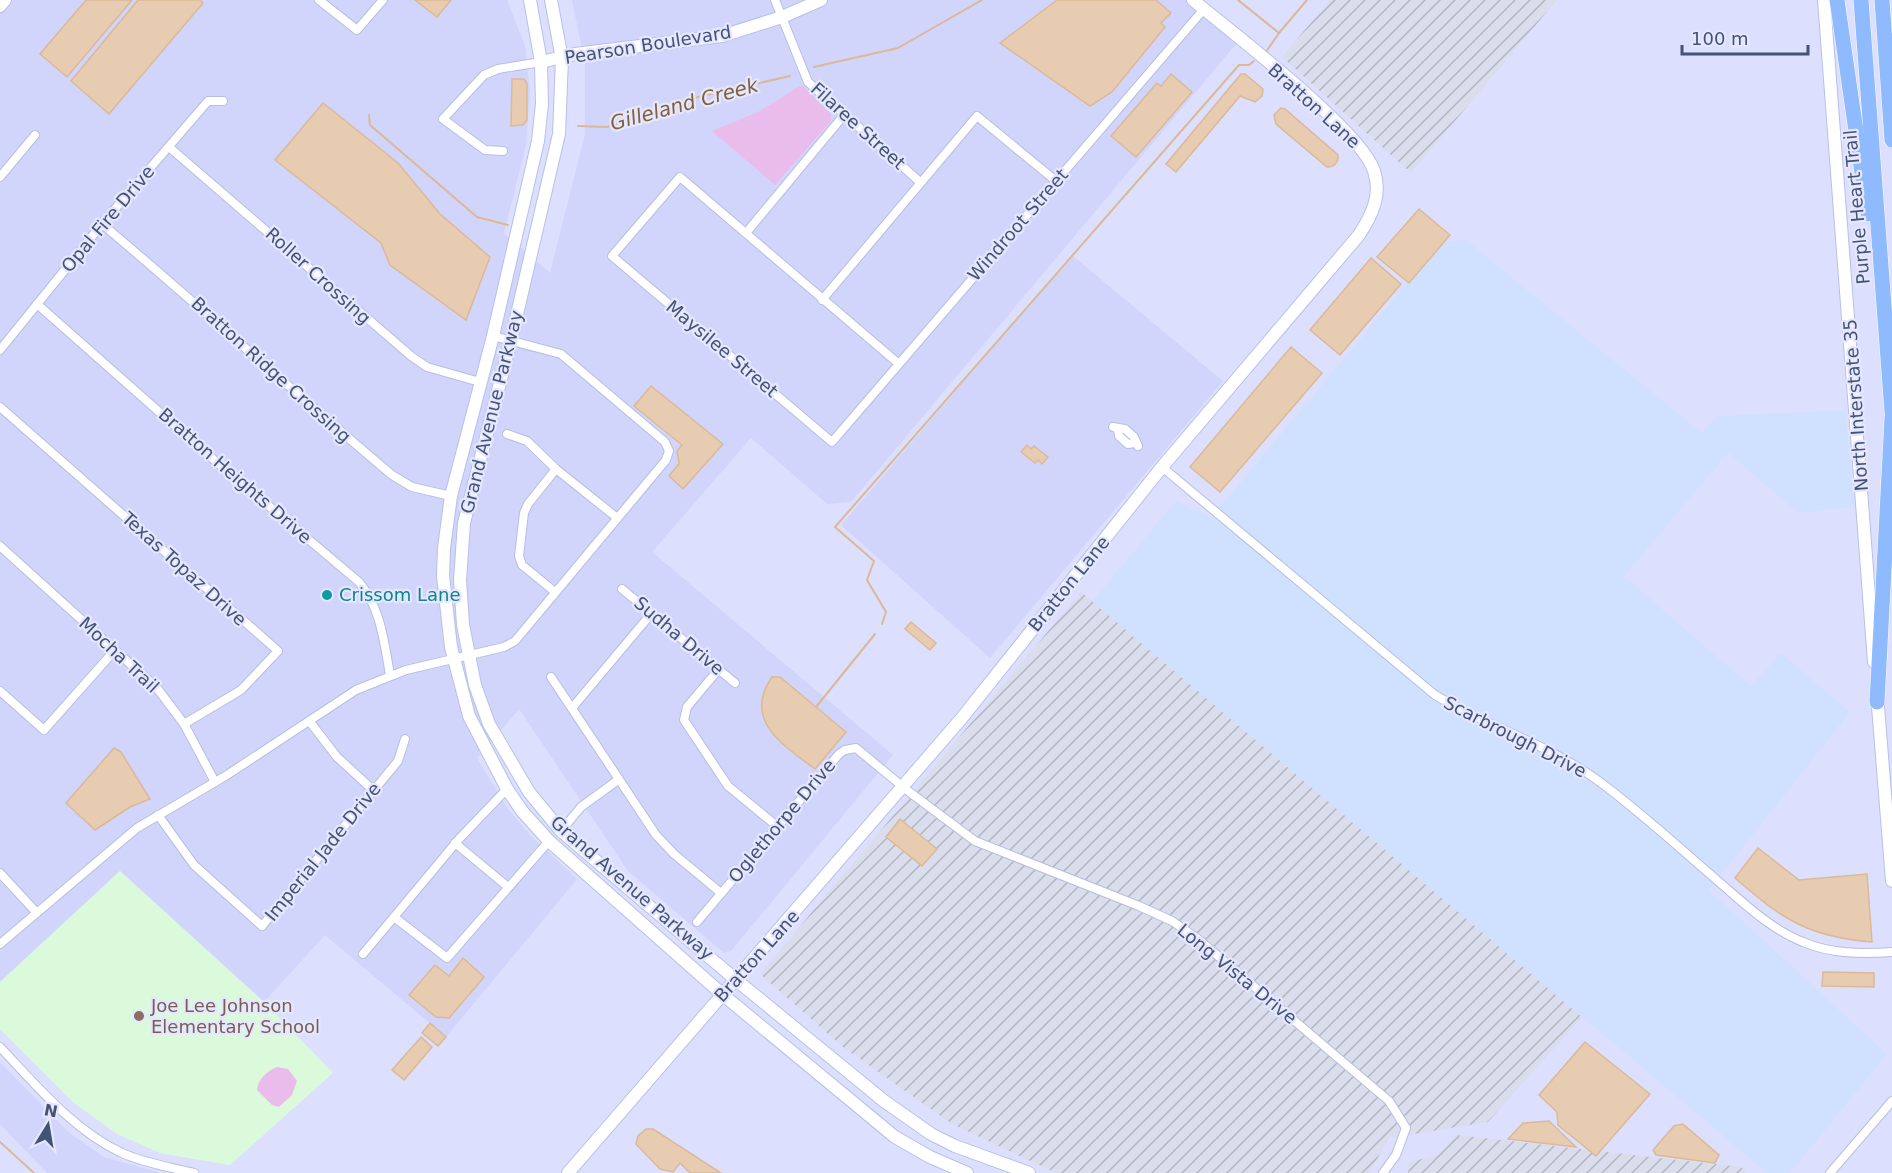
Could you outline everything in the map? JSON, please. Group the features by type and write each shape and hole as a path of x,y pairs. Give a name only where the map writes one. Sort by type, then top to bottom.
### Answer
{"highway":[{"path":"1837,0 1870,229 1883,276"},
{"name":"Purple Heart Trail","path":"1861,0 1892,412"},
{"path":"1882,0 1892,140"},
{"path":"1877,702 1892,418"}],"street":[{"path":"0,6 5,0"},
{"path":"319,0 357,30 384,0"},
{"name":"Grand Avenue Parkway","path":"530,0 541,62 542,104 538,141 493,336 451,496 443,576 454,659 470,717 507,789 522,811 549,841 722,994 895,1137 930,1157 967,1173"},
{"name":"Grand Avenue Parkway","path":"551,0 562,58 559,134 511,340 464,523 460,580 463,625 468,656 483,709 505,755 529,792 561,831 735,979 906,1117 955,1146 1023,1172"},
{"name":"Filaree Street","path":"775,0 808,82 921,182"},
{"name":"Pearson Boulevard","path":"541,62 575,54 722,36 782,17 821,0"},
{"name":"Bratton Lane","path":"568,1173 961,719 1162,467 1371,218 1377,194 1374,171 1368,156 1354,139 1193,0"},
{"name":"North Interstate 35","path":"1824,0 1892,881"},
{"name":"Windroot Street","path":"832,441 1204,9"},
{"path":"503,152 485,150 443,119 484,75 498,69 541,62"},
{"name":"Opal Fire Drive","path":"0,350 102,224 208,101 223,101"},
{"path":"844,115 746,233 899,364"},
{"path":"822,300 977,116 1056,181"},
{"path":"0,177 35,135"},
{"name":"Roller Crossing","path":"169,147 411,356 438,371 480,382"},
{"name":"Maysilee Street","path":"746,233 680,177 612,256 832,441"},
{"name":"Bratton Ridge Crossing","path":"102,224 205,310 270,373 392,476 412,487 451,496"},
{"name":"Bratton Heights Drive","path":"37,304 359,582 370,596 378,616 390,675"},
{"path":"0,944 137,828 215,782 356,690 390,675 468,656 515,641 616,517 666,460 669,451 665,442 561,354 493,336"},
{"name":"Texas Topaz Drive","path":"0,406 278,651 241,690 184,724"},
{"path":"1115,428 1125,429 1134,437 1137,445"},
{"path":"507,434 527,441 556,469 616,517"},
{"name":"Scarbrough Drive","path":"1162,467 1435,695 1473,718 1554,753 1600,782 1768,923 1804,943 1823,949 1860,954 1892,952"},
{"path":"555,592 522,565 519,556 524,513 528,504 556,469"},
{"name":"Mocha Trail","path":"0,546 157,688 184,724 215,782"},
{"name":"Sudha Drive","path":"622,589 735,683"},
{"path":"572,708 651,614"},
{"path":"0,690 44,730 115,651"},
{"path":"718,670 687,707 684,720 728,786 778,827"},
{"path":"551,677 656,835 674,854 721,893"},
{"path":"310,722 337,757 373,790"},
{"name":"Imperial Jade Drive","path":"158,815 194,865 262,926 398,761 405,739"},
{"name":"Oglethorpe Drive","path":"697,922 839,754 851,748 860,751 902,787"},
{"path":"394,917 447,958 581,807 618,780"},
{"name":"Long Vista Drive","path":"902,787 975,841 1139,906 1172,921 1198,939 1389,1101 1406,1128 1396,1155 1383,1173"},
{"path":"363,954 455,843 507,789"},
{"path":"455,843 508,887"},
{"path":"0,873 36,912"},
{"path":"0,1047 75,1122 99,1141 124,1154 194,1173"},
{"path":"1830,1173 1892,1101"}],"shaded area":[{"path":"0,0 507,0 525,46 530,92 526,145 504,233 550,273 585,134 585,64 572,0 1187,0 1237,43 851,502 827,504 751,438 652,552 893,755 731,951 724,953 628,871 519,709 477,758 508,809 530,835 577,879 446,1037 325,935 264,1002 120,871 0,982"},
{"path":"86,0 132,0 67,77 40,54"},
{"path":"138,0 200,0 203,3 109,114 71,81"},
{"path":"415,0 451,0 437,17"},
{"path":"1057,0 1156,0 1171,13 1161,23 1165,27 1112,92 1090,106 1000,43"},
{"path":"1330,0 1557,0 1411,173 1282,57"},
{"path":"1171,74 1192,92 1136,157 1111,136 1157,83 1161,86"},
{"path":"1241,74 1245,74 1263,89 1262,96 1255,102 1240,96 1176,172 1166,164"},
{"path":"512,79 524,79 527,84 527,120 523,125 511,126"},
{"path":"802,85 831,115 831,121 775,185 712,131 758,112"},
{"path":"323,103 398,163 440,214 490,257 466,320 390,265 381,243 275,160"},
{"path":"1281,108 1338,155 1336,164 1327,167 1276,124 1274,115"},
{"path":"1419,209 1450,235 1409,283 1377,257"},
{"path":"1466,240 1702,433 1718,416 1845,410 1855,507 1799,513 1728,453 1624,576 1751,686 1781,653 1850,712 1709,890 1887,1054 1790,1173 1767,1173 1092,602 1176,501 1211,518 1440,243"},
{"path":"1072,255 1223,381 990,658 841,525"},
{"path":"1371,258 1401,284 1340,355 1310,330"},
{"path":"1291,347 1322,373 1220,492 1190,467"},
{"path":"651,386 723,444 683,489 669,476 679,464 677,451 682,445 634,406"},
{"path":"1027,445 1031,449 1034,446 1048,457 1042,464 1038,460 1035,463 1021,452"},
{"path":"1081,592 1582,1017 1488,1122 1389,1138 1369,1173 1056,1173 952,1124 843,1047 760,974"},
{"path":"911,622 936,643 930,650 905,629"},
{"path":"772,677 780,677 846,732 815,769 779,741 764,719 762,706 764,692"},
{"path":"114,748 121,752 150,799 130,807 95,830 66,803"},
{"path":"900,819 937,849 922,866 886,837"},
{"path":"1758,848 1799,880 1867,874 1872,942 1830,936 1797,924 1767,905 1735,878"},
{"name":"Joe Lee Johnson Elementary School","path":"120,871 264,1002 333,1073 230,1165 160,1153 117,1134 74,1103 0,1029 0,982"},
{"path":"463,958 484,977 449,1018 436,1017 409,995 435,965 449,976"},
{"path":"1823,972 1874,973 1874,987 1822,986"},
{"path":"430,1023 446,1037 438,1046 422,1033"},
{"path":"421,1037 432,1047 404,1080 392,1070"},
{"path":"1585,1042 1650,1094 1596,1156 1558,1125 1557,1112 1539,1095"},
{"path":"0,1062 68,1132 104,1157 161,1173 47,1173 0,1124"},
{"path":"277,1067 288,1069 297,1081 292,1095 279,1107 272,1105 257,1090 264,1076"},
{"path":"1549,1121 1576,1147 1508,1139 1523,1123"},
{"path":"1683,1124 1719,1155 1715,1163 1656,1155 1653,1150 1674,1126"},
{"path":"646,1129 653,1129 721,1173 690,1173 680,1163 673,1172 660,1169 636,1144 638,1136"},
{"path":"1456,1135 1741,1167 1747,1173 1408,1173 1409,1162 1438,1155"}],"waterway":[{"name":"Gilleland Creek","path":"814,67 898,48 982,0"},
{"name":"Gilleland Creek","path":"1238,0 1279,33 1307,0"},
{"path":"1266,52 1279,33"},
{"path":"882,624 886,612 867,580 874,561 835,527 1239,65 1249,65 1254,61"},
{"name":"Gilleland Creek","path":"578,126 607,127 698,97 790,76"},
{"path":"369,115 370,125 477,217 508,225"},
{"path":"816,707 875,634"},
{"path":"0,1142 34,1173"}],"place":[{"name":"Crissom Lane","path":"327,595"},
{"name":"Joe Lee Johnson Elementary School","path":"139,1016"}]}
